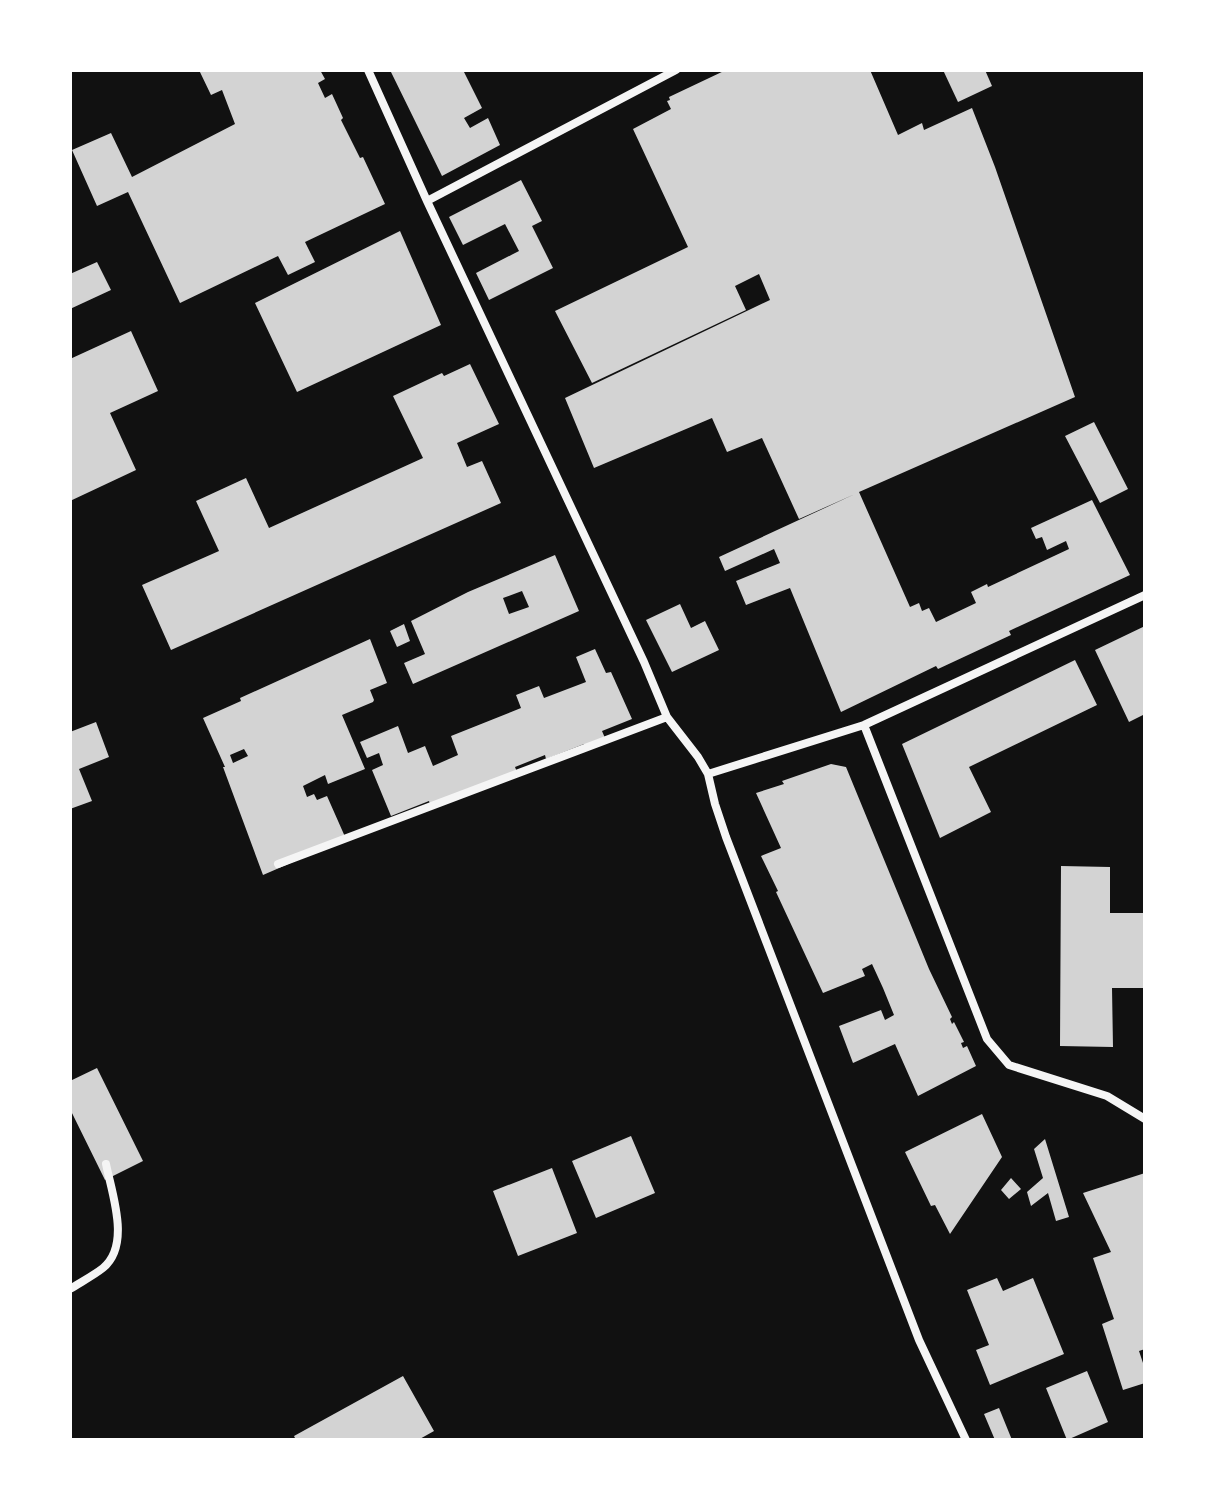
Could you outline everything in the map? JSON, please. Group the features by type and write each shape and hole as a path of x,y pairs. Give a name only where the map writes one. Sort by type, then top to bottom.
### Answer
{"street":[{"path":"368,70 667,717 708,774 726,837 919,1340 966,1440"},
{"path":"427,201 676,70"},
{"path":"708,774 864,725 1145,595"},
{"path":"278,864 667,717"},
{"path":"864,725 987,1039 1009,1065 1107,1096 1145,1119"},
{"path":"70,1289 105,1267 115,1253 119,1232 106,1164"}],"building":[{"path":"199,70 320,70 325,79 318,83 325,98 332,94 343,118 341,120 385,204 305,242 315,262 288,275 278,256 180,303 128,192 97,206 72,150 111,133 132,177 235,124 222,90 211,95"},
{"path":"390,70 463,70 482,108 464,118 470,128 488,118 500,145 442,176"},
{"path":"726,70 870,70 898,135 922,123 924,130 972,108 1075,397 859,492 910,607 919,603 922,611 929,608 936,622 976,603 971,592 1069,549 1066,541 1047,550 1042,537 1036,539 1031,528 1092,500 1130,575 1009,631 1011,635 938,669 936,666 841,712 790,588 746,605 736,581 780,563 774,549 725,571 719,557 855,494 799,519 762,438 727,452 712,418 594,468 565,398 770,300 759,274 735,286 746,310 592,383 555,311 688,247 633,129 671,109 667,101 669,97"},
{"path":"943,70 985,70 992,86 958,102"},
{"path":"521,180 542,221 532,226 553,268 489,300 476,273 519,251 505,224 463,245 449,217"},
{"path":"400,231 441,325 297,392 255,303"},
{"path":"97,262 111,290 70,309 70,274"},
{"path":"131,331 158,391 110,413 136,470 70,501 70,359"},
{"path":"470,364 499,424 457,443 467,467 482,461 501,503 171,650 142,585 219,551 196,501 246,478 269,528 423,458 393,396 442,373 444,376"},
{"path":"1094,422 1128,489 1100,503 1065,436"},
{"path":"555,555 579,611 413,684 404,663 425,654 411,621 468,592","holes":["522,591 529,607 509,614 503,598"]},
{"path":"680,604 691,628 705,621 719,650 672,672 646,620"},
{"path":"404,624 410,641 397,647 390,631"},
{"path":"1145,626 1145,714 1129,722 1095,650"},
{"path":"370,639 387,683 370,690 373,702 342,715 365,769 328,784 325,775 303,786 307,797 314,794 317,800 327,796 346,839 263,875 225,767 203,718 241,701 240,698","holes":["244,749 248,756 233,763 230,755"]},
{"path":"595,649 606,673 611,672 632,719 602,731 605,738 546,759 545,755 515,767 517,772 431,807 429,801 391,816 372,770 383,765 379,753 367,758 360,742 398,726 408,753 425,746 433,766 458,755 451,736 521,708 516,695 539,686 544,698 586,682 576,657"},
{"path":"1075,660 1097,705 969,767 991,812 940,838 902,744"},
{"path":"96,722 109,757 79,769 92,801 70,809 70,732"},
{"path":"831,764 846,767 929,969 952,1017 952,1024 954,1022 964,1042 961,1043 963,1048 967,1046 976,1066 918,1096 895,1044 853,1063 839,1026 881,1010 885,1020 894,1015 883,988 872,964 862,969 865,976 823,993 761,856 781,848 756,793"},
{"path":"1061,866 1110,867 1110,913 1145,913 1145,988 1112,988 1113,1047 1060,1046"},
{"path":"97,1068 143,1161 105,1180 70,1109 70,1081"},
{"path":"982,1114 1002,1157 950,1234 935,1205 931,1206 905,1152"},
{"path":"631,1136 655,1193 596,1218 572,1161"},
{"path":"1045,1139 1069,1217 1056,1221 1048,1193 1031,1206 1027,1192 1043,1178 1034,1149"},
{"path":"552,1168 577,1233 518,1256 493,1191"},
{"path":"1145,1173 1145,1349 1139,1351 1145,1369 1145,1383 1123,1390 1102,1324 1114,1319 1093,1258 1111,1252 1083,1193"},
{"path":"1011,1178 1021,1189 1009,1199 1001,1190"},
{"path":"997,1278 1003,1291 1033,1278 1064,1354 990,1385 976,1350 989,1345 967,1290"},
{"path":"1087,1371 1108,1422 1067,1440 1046,1388"},
{"path":"403,1376 434,1431 418,1440 296,1440 294,1436"},
{"path":"999,1408 1012,1440 995,1440 984,1414"}]}
